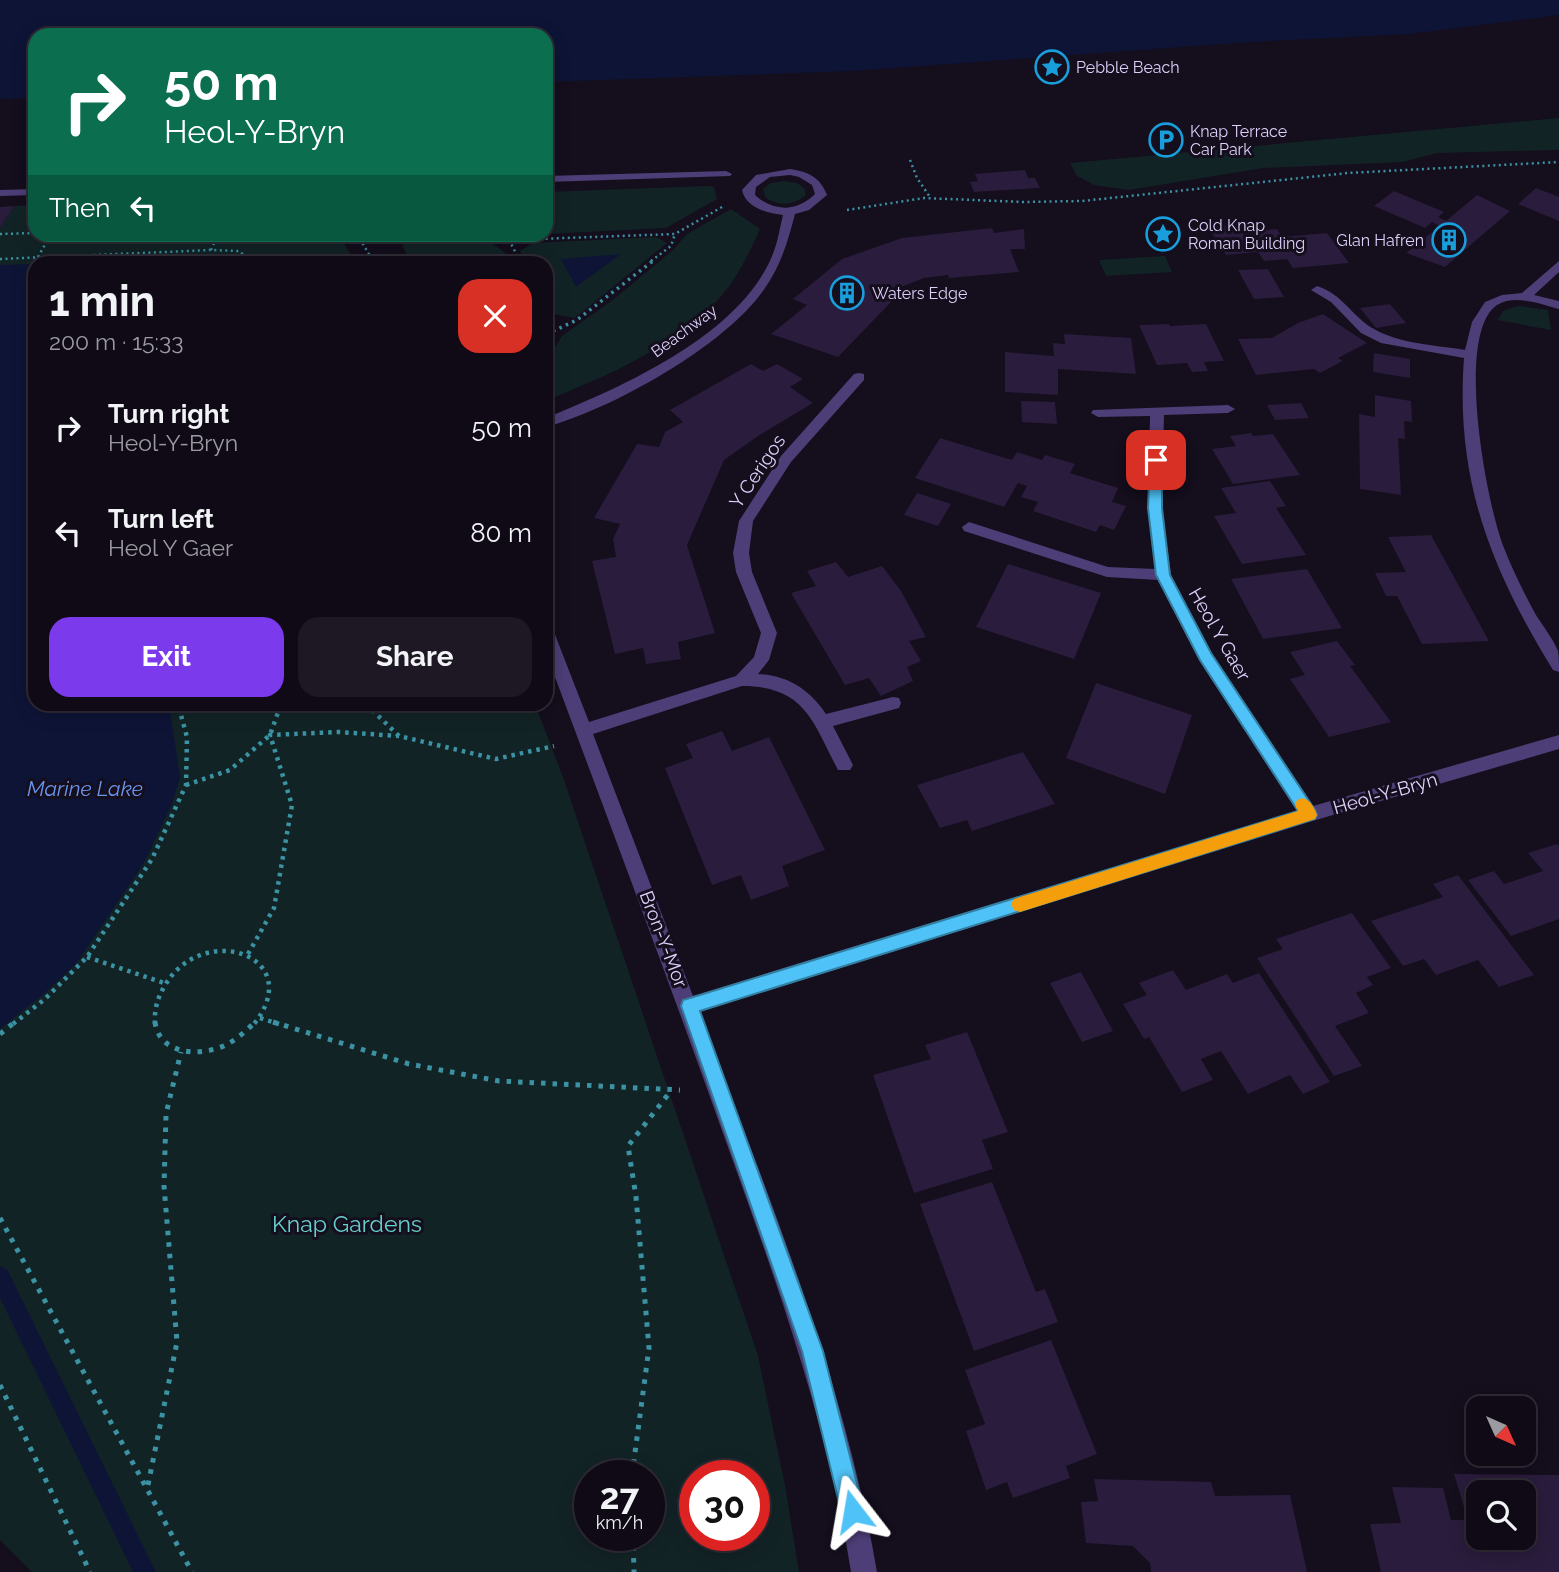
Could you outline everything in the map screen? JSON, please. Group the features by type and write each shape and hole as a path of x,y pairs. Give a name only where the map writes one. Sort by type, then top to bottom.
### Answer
{"street":[{"path":"790,172 802,174 817,183 821,195 816,201 789,213 754,202 748,190 751,184 767,174 790,172"},
{"path":"553,179 726,174"},
{"path":"0,193 28,192"},
{"name":"Beachway","path":"553,420 640,382 688,353 722,327 759,287 787,233 789,213"},
{"path":"1525,297 1559,265"},
{"path":"1317,290 1335,299 1366,330 1386,340 1470,355"},
{"path":"1559,305 1511,296 1488,306 1480,318 1470,355 1471,421 1489,528 1515,590 1559,666"},
{"name":"Y Cerigos","path":"742,680 761,660 769,633 744,572 741,553 746,521 786,459 859,377"},
{"path":"1098,414 1228,409"},
{"name":"Heol Y Gaer","path":"1157,413 1155,508 1163,575 1205,656 1309,815"},
{"path":"969,527 1107,572 1163,575"},
{"name":"Bron-Y-Mor","path":"553,651 690,1006 813,1351 859,1537 864,1572"},
{"path":"583,731 742,680 775,682 804,697 822,722 844,765"},
{"path":"822,722 893,703"},
{"name":"Heol-Y-Bryn","path":"690,1006 1309,815 1559,742"}],"path":[{"path":"910,160 917,178 930,198"},
{"path":"838,212 930,198 1023,202 1082,201 1174,194 1348,173 1444,166 1559,163"},
{"path":"1174,194 1179,201"},
{"path":"553,238 675,233 729,203"},
{"path":"0,234 28,233"},
{"path":"553,331 577,320 671,246 675,233"},
{"path":"211,250 214,242"},
{"path":"63,256 211,250 239,251 245,256"},
{"path":"0,259 28,258"},
{"path":"0,1034 45,999 88,957 152,859 186,785 187,737 180,711"},
{"path":"186,785 230,770 270,735 279,711"},
{"path":"373,711 399,736"},
{"path":"270,735 339,732 399,736 496,759 559,745 583,731"},
{"path":"248,954 274,908 292,805 270,735"},
{"path":"232,950 248,954 261,962 269,976 270,991 260,1018 239,1040 220,1050 200,1054 181,1052 166,1045 157,1032 153,1016 155,1000 164,983 178,968 204,954 232,950"},
{"path":"88,957 164,983"},
{"path":"260,1018 409,1064 499,1081 670,1091 717,1085"},
{"path":"148,1485 177,1342 164,1186 166,1114 181,1052"},
{"path":"634,1460 649,1348 636,1197 628,1146 670,1091"},
{"path":"0,1218 148,1485 192,1572"},
{"path":"0,1385 90,1572"},
{"path":"633,1551 634,1572"}],"green space":[{"path":"1559,118 1559,150 1437,153 1403,162 1263,168 1129,190 1094,185 1077,176 1070,163"},
{"path":"771,183 797,183 805,189 805,196 785,204 765,197 763,189"},
{"path":"708,186 714,187 717,199 666,228 553,234 553,192"},
{"name":"Knap Gardens","path":"28,205 28,242 343,242 351,256 28,256 28,711 538,711 564,780 758,1356 785,1486 799,1572 32,1572 0,1540 0,228 14,206"},
{"path":"731,209 760,229 729,286 698,318 638,359 553,398 553,350 562,336 614,299 673,250 687,234"},
{"path":"656,237 667,243 575,318 553,314 553,256 523,256 520,251 533,243"},
{"path":"401,242 489,242 508,256 407,256"},
{"path":"1165,256 1172,272 1106,276 1099,260"},
{"path":"1518,306 1548,310 1551,330 1498,320 1503,311"}],"water":[{"path":"0,0 1559,0 1559,15 1409,34 1250,42 852,71 553,82 553,28 28,28 28,98 0,99"},
{"path":"621,254 576,287 561,259"},
{"name":"Marine Lake","path":"28,264 28,711 170,711 180,777 172,804 144,863 76,964 0,1029 0,265"}],"building":[{"path":"1025,170 1028,178 1035,178 1040,188 974,192 970,182 978,181 975,174"},
{"path":"1536,188 1559,197 1559,221 1518,204"},
{"name":"Glan Hafren","path":"1394,191 1444,212 1438,217 1446,221 1477,195 1510,211 1445,267 1406,253 1440,226 1432,222 1425,228 1374,206"},
{"path":"14,206 0,228 0,207"},
{"path":"1250,223 1255,231 1277,229 1282,237 1327,233 1349,263 1293,268 1287,259 1264,261 1258,252 1226,255 1208,227"},
{"name":"Waters Edge","path":"992,228 994,233 1024,229 1025,249 1010,249 1019,272 924,278 901,287 887,298 893,300 838,357 771,334 807,305 793,299 842,259 902,238"},
{"path":"1268,269 1284,297 1254,299 1238,270"},
{"path":"1390,304 1406,323 1376,328 1360,308"},
{"path":"1323,314 1367,343 1338,358 1343,361 1320,373 1314,369 1256,375 1238,339 1272,338 1298,323"},
{"path":"1206,324 1224,361 1204,362 1208,371 1192,372 1187,363 1157,365 1139,325"},
{"path":"1064,334 1131,338 1136,374 1058,369 1058,395 1005,392 1005,352 1054,356 1053,343 1065,344"},
{"path":"1374,353 1410,359 1410,378 1373,372"},
{"path":"751,364 763,371 777,364 803,379 790,387 813,403 724,460 687,545 715,633 678,642 681,659 646,664 643,648 615,654 592,561 616,557 613,539 620,524 594,518 637,444 659,447 665,432 683,422 670,410"},
{"path":"1375,395 1411,401 1412,422 1404,421 1405,439 1398,438 1401,495 1360,489 1359,414 1375,417"},
{"path":"1021,401 1055,402 1057,424 1022,422"},
{"path":"1301,403 1309,418 1275,420 1267,405"},
{"path":"1251,433 1253,436 1273,434 1300,475 1233,484 1212,449 1236,446 1230,436"},
{"path":"940,438 1012,460 1017,452 1042,460 1045,455 1075,464 1070,473 1118,488 1112,502 1126,506 1114,530 1100,525 1096,532 1033,511 1038,502 1021,497 1027,486 1018,483 1004,507 915,478"},
{"path":"1270,481 1286,506 1276,508 1306,555 1242,564 1214,516 1236,513 1221,488"},
{"path":"917,493 951,504 938,526 904,515"},
{"path":"1431,535 1489,641 1422,644 1397,596 1386,596 1375,573 1406,572 1388,537"},
{"path":"836,562 848,577 882,566 901,591 926,637 909,641 921,661 907,667 913,681 881,696 869,678 845,685 791,593 816,586 807,571"},
{"path":"1008,564 1101,593 1074,659 976,627"},
{"path":"1307,569 1342,628 1263,639 1231,579"},
{"path":"1337,641 1355,665 1350,666 1391,722 1329,737 1290,679 1305,675 1290,652"},
{"path":"1096,683 1192,715 1165,794 1066,758"},
{"path":"722,731 732,751 769,737 825,850 782,866 789,886 751,900 741,875 712,885 665,768 693,758 686,744"},
{"path":"1023,752 1055,804 972,831 967,820 940,828 917,785"},
{"path":"1557,844 1559,919 1511,936 1468,880 1494,871 1504,884 1543,871 1528,853"},
{"path":"1458,875 1534,975 1499,987 1478,960 1436,975 1424,959 1403,966 1371,921 1443,897 1433,884"},
{"path":"1352,913 1391,968 1367,977 1373,985 1356,993 1369,1013 1335,1026 1362,1066 1334,1076 1257,958 1283,949 1276,939"},
{"path":"1173,970 1186,990 1227,974 1233,983 1259,973 1330,1082 1303,1094 1290,1075 1248,1094 1221,1051 1201,1059 1213,1080 1182,1092 1149,1037 1144,1039 1123,1004 1147,995 1139,983"},
{"path":"1081,972 1113,1031 1082,1042 1050,983"},
{"path":"967,1032 1008,1132 982,1140 993,1169 914,1193 873,1075 931,1059 925,1045"},
{"path":"992,1182 1036,1292 1045,1289 1058,1322 974,1351 920,1204"},
{"path":"1051,1340 1097,1454 1066,1466 1070,1478 1013,1498 1007,1482 986,1490 966,1431 985,1424 965,1370"},
{"path":"1454,1474 1559,1475 1559,1572 1381,1572 1370,1524 1401,1523 1392,1487 1443,1488 1451,1520 1466,1520 1466,1550 1536,1550 1536,1480 1466,1480 1466,1513"},
{"path":"1094,1479 1211,1482 1215,1496 1290,1495 1307,1572 1151,1572 1150,1563 1133,1546 1086,1543 1081,1502 1098,1501"}],"waterway":[{"path":"0,1276 145,1572"}],"slow traffic":[{"path":"1020,904 1309,815 1303,805"}],"place":[{"name":"Pebble Beach","path":"1052,67"},
{"name":"Knap Terrace Car Park","path":"1166,140"},
{"name":"Cold Knap Roman Building","path":"1163,234"},
{"name":"Glan Hafren","path":"1449,240"},
{"name":"Waters Edge","path":"847,293"}],"route":[{"path":"853,1511 813,1351 690,1006 1309,815 1205,656 1163,575 1155,508 1156,460"}]}
